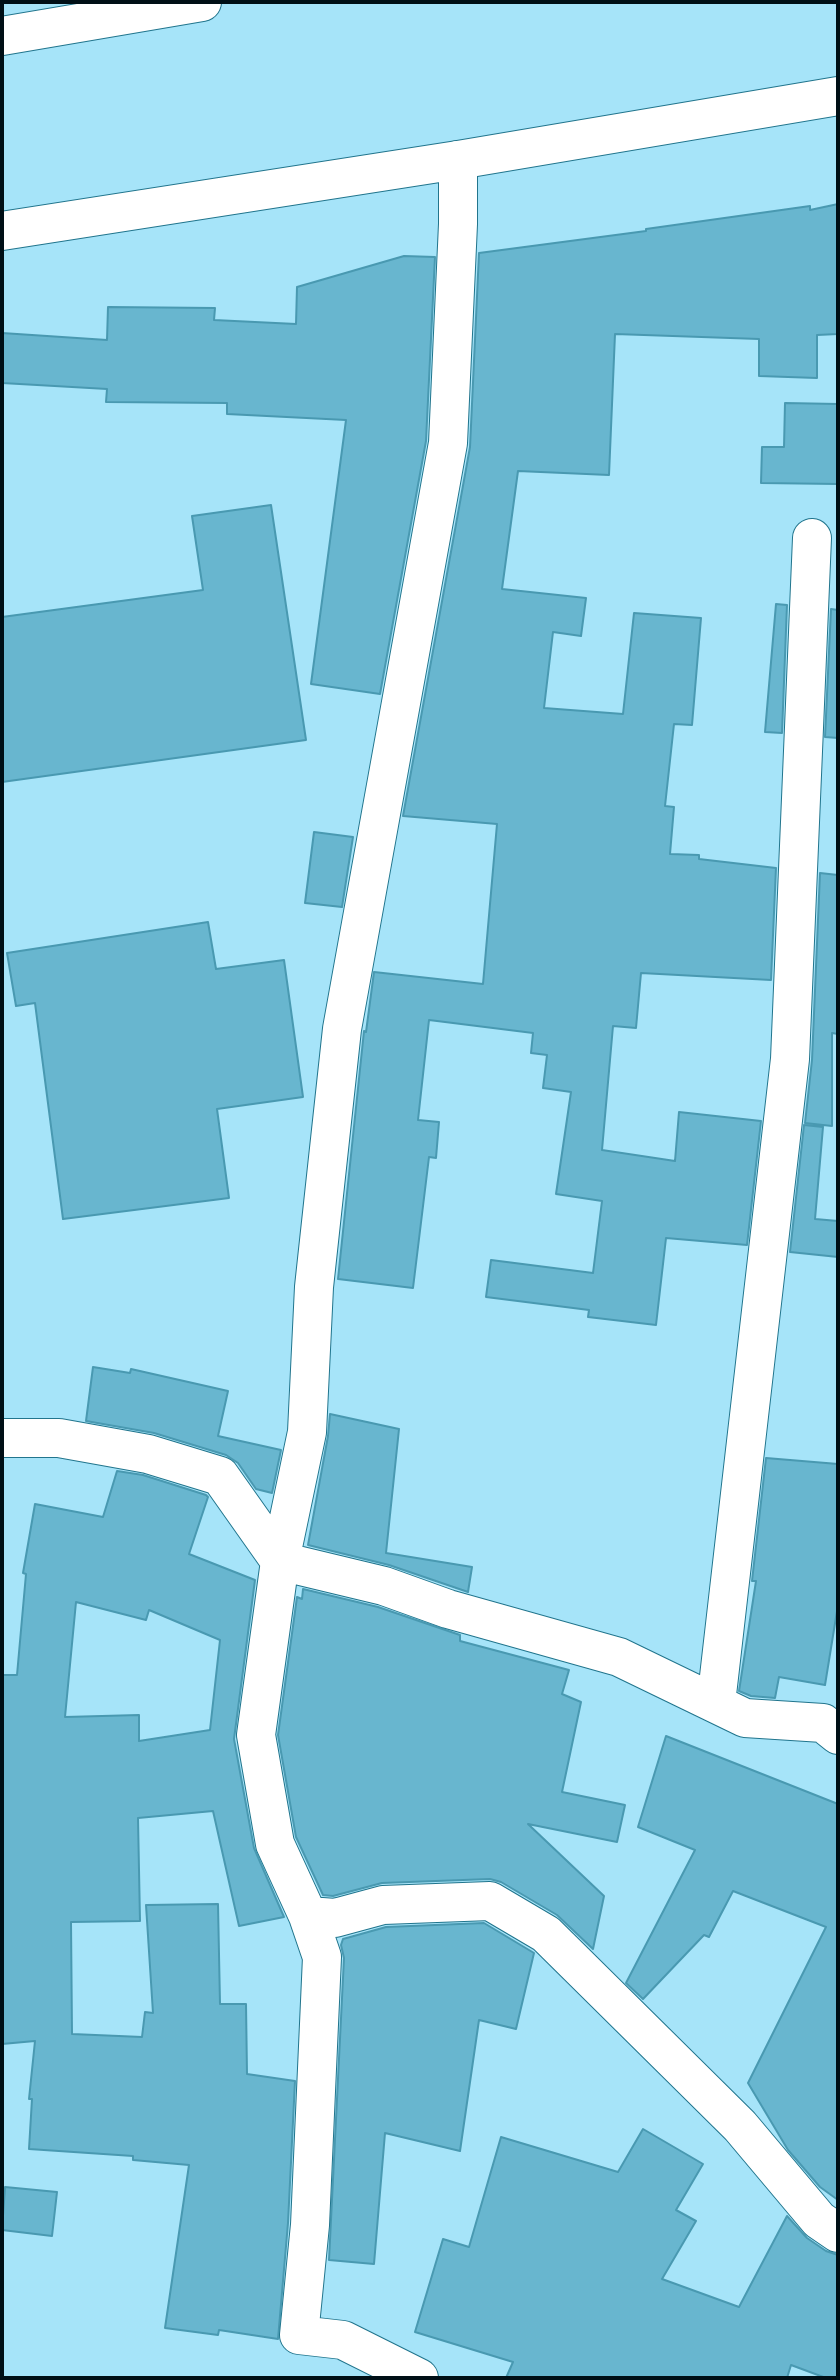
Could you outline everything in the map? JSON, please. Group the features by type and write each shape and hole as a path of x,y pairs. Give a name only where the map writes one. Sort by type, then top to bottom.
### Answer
{"street":[{"path":"2,36 202,2"},
{"path":"2,231 458,160 838,96"},
{"path":"419,2378 343,2340 299,2335 310,2225 322,1957 308,1916 275,1844 256,1735 281,1561 307,1433 314,1287 342,1029 447,443 458,224 458,160"},
{"path":"716,1703 790,1059 812,538"},
{"path":"2,1438 59,1438 148,1454 220,1476 281,1561 384,1586 448,1609 619,1657 745,1718 824,1723 838,1735"},
{"path":"308,1916 335,1918 383,1905 490,1901 546,1934 740,2126 818,2220 838,2233"}],"building":[{"path":"838,204 838,334 817,335 817,378 759,376 759,339 615,334 609,475 518,471 502,589 586,598 581,636 553,632 544,708 623,714 634,613 701,618 692,725 674,724 665,806 674,807 670,854 699,855 699,859 776,868 771,980 641,973 636,1028 613,1026 602,1150 675,1161 679,1112 761,1121 747,1245 666,1238 656,1325 588,1317 589,1310 486,1297 491,1260 593,1273 602,1201 556,1194 571,1092 543,1088 547,1055 531,1053 533,1033 429,1020 418,1120 439,1122 436,1158 429,1157 413,1288 338,1279 364,1031 366,1032 374,972 483,984 497,824 403,816 470,447 479,253 810,206 810,210"},
{"path":"404,256 435,257 426,441 380,694 311,684 346,420 227,414 227,403 106,402 107,389 2,383 2,333 107,340 108,307 215,308 214,320 296,324 297,287"},
{"path":"785,403 838,404 838,484 761,483 762,447 784,447"},
{"path":"271,505 306,740 2,782 2,617 203,590 192,516"},
{"path":"776,604 787,605 782,733 765,732"},
{"path":"831,609 838,610 838,738 825,737"},
{"path":"314,832 353,837 342,907 305,903"},
{"path":"820,873 838,875 838,1034 832,1033 832,1126 805,1123 812,1060"},
{"path":"208,922 216,969 284,960 303,1097 217,1109 229,1198 63,1219 35,1003 16,1006 7,953"},
{"path":"804,1125 823,1127 815,1219 838,1221 838,1257 790,1252"},
{"path":"93,1367 130,1373 131,1369 228,1391 218,1436 281,1450 272,1493 256,1489 238,1463 226,1455 154,1433 86,1421"},
{"path":"330,1414 399,1429 386,1553 472,1567 468,1592 389,1565 308,1545"},
{"path":"766,1458 838,1464 838,1605 825,1685 779,1677 775,1698 751,1696 739,1691 756,1581 752,1581"},
{"path":"117,1471 143,1475 206,1495 208,1497 189,1554 255,1580 234,1739 254,1848 284,1917 239,1926 213,1811 138,1818 140,1921 71,1922 72,2034 142,2037 145,2012 153,2013 146,1905 218,1904 220,2004 246,2004 247,2074 295,2081 288,2223 278,2339 219,2330 218,2335 165,2328 189,2165 133,2160 133,2156 29,2149 32,2099 29,2099 35,2041 2,2044 2,1675 17,1675 26,1574 23,1573 35,1504 103,1517","holes":["76,1602 146,1620 149,1610 220,1640 210,1730 139,1741 139,1715 65,1717"]},
{"path":"303,1589 378,1607 460,1635 460,1641 569,1670 562,1694 581,1702 562,1792 625,1805 617,1842 528,1824 604,1896 593,1949 557,1915 501,1882 490,1879 382,1883 333,1896 323,1895 296,1837 278,1735 297,1597 302,1599"},
{"path":"666,1736 838,1804 838,2200 820,2187 788,2150 748,2083 826,1927 733,1891 709,1937 704,1935 643,1999 626,1983 695,1850 638,1827"},
{"path":"484,1923 534,1953 516,2029 479,2020 460,2151 385,2133 374,2264 329,2260 343,1939 386,1927"},
{"path":"643,2129 703,2164 676,2210 696,2221 662,2279 739,2307 787,2216 807,2238 826,2251 838,2255 838,2378 826,2378 791,2365 787,2378 506,2378 513,2362 415,2332 443,2239 469,2247 501,2137 618,2172"},
{"path":"5,2187 57,2192 52,2236 2,2230"}]}
